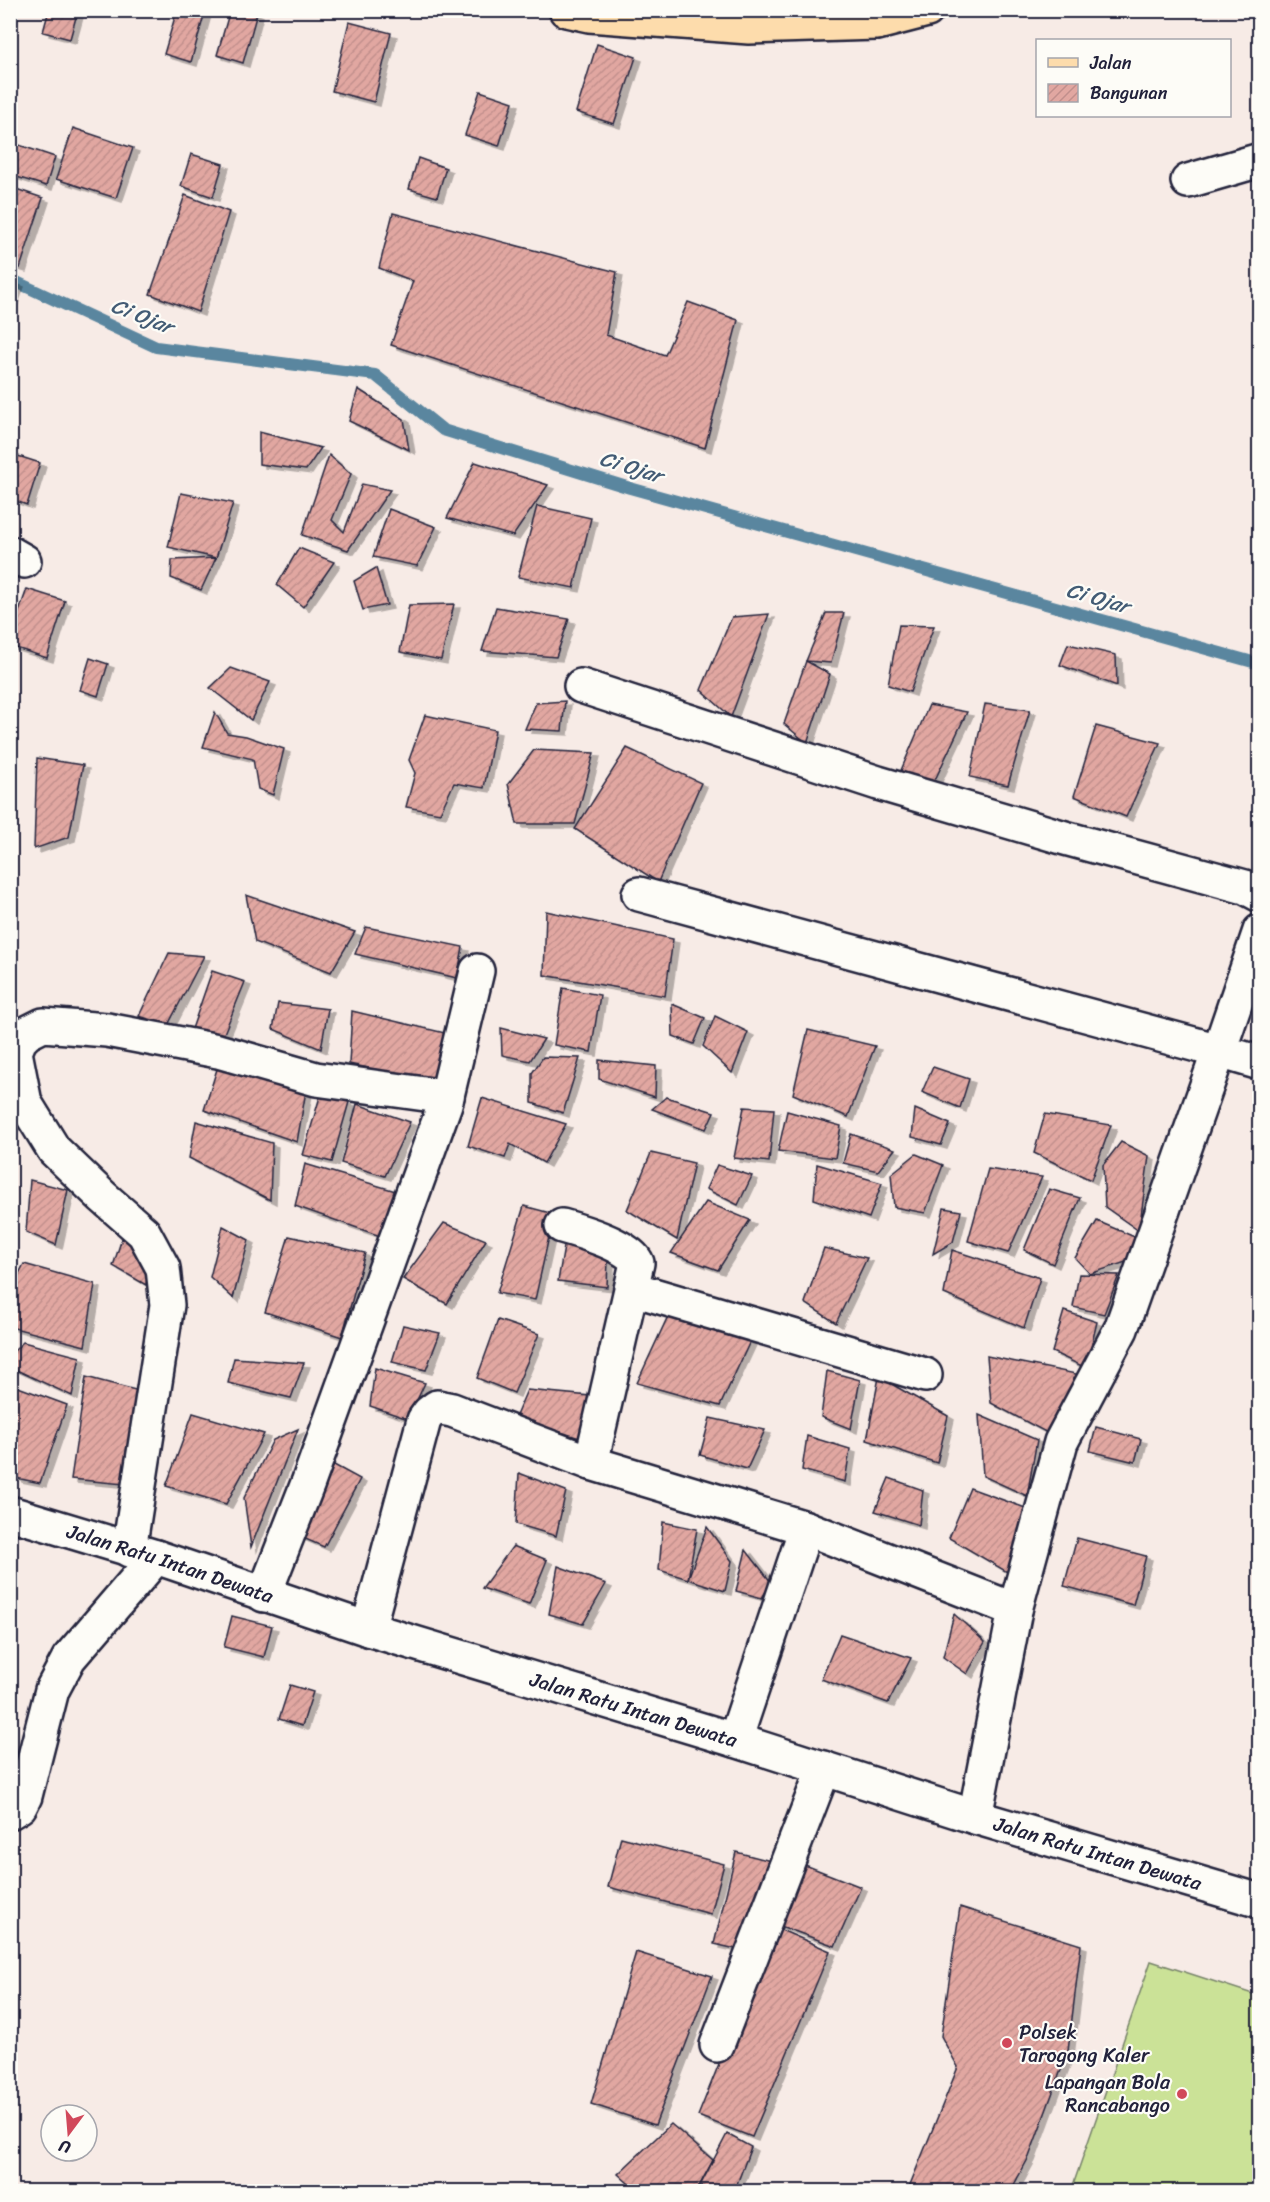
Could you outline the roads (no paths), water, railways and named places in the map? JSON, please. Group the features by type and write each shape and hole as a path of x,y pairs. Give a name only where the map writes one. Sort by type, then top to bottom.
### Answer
{"main road":[{"path":"566,10 590,15 749,27 877,22 927,10"}],"street":[{"path":"1188,181 1260,160"},
{"path":"581,686 878,783 1065,838 1245,886 1260,895"},
{"path":"639,894 1260,1063"},
{"path":"975,1817 1016,1610 1061,1442 1121,1329 1260,931"},
{"path":"264,1594 308,1483 447,1097 477,971"},
{"path":"10,1812 20,1806 25,1796 52,1690 69,1658 142,1553 167,1305 163,1268 144,1233 54,1150 25,1102 15,1052 20,1040 27,1033 42,1025 107,1030 218,1051 316,1079 447,1097"},
{"path":"562,1226 595,1236 629,1252 637,1263 633,1289 591,1463"},
{"path":"633,1289 925,1376"},
{"path":"368,1629 424,1420 437,1407 452,1410 591,1463 806,1528 1016,1610"},
{"name":"Jalan Ratu Intan Dewata","path":"10,1513 142,1553 368,1629 735,1740 975,1817 1260,1901"},
{"path":"735,1740 806,1528"},
{"path":"717,2045 824,1768"}],"waterway":[{"name":"Ci Ojar","path":"10,279 156,347 375,375 443,430 630,488 1260,664"}],"place":[{"name":"Polsek Tarogong Kaler","path":"1007,2043"},
{"name":"Lapangan Bola Rancabango","path":"1182,2094"}]}
